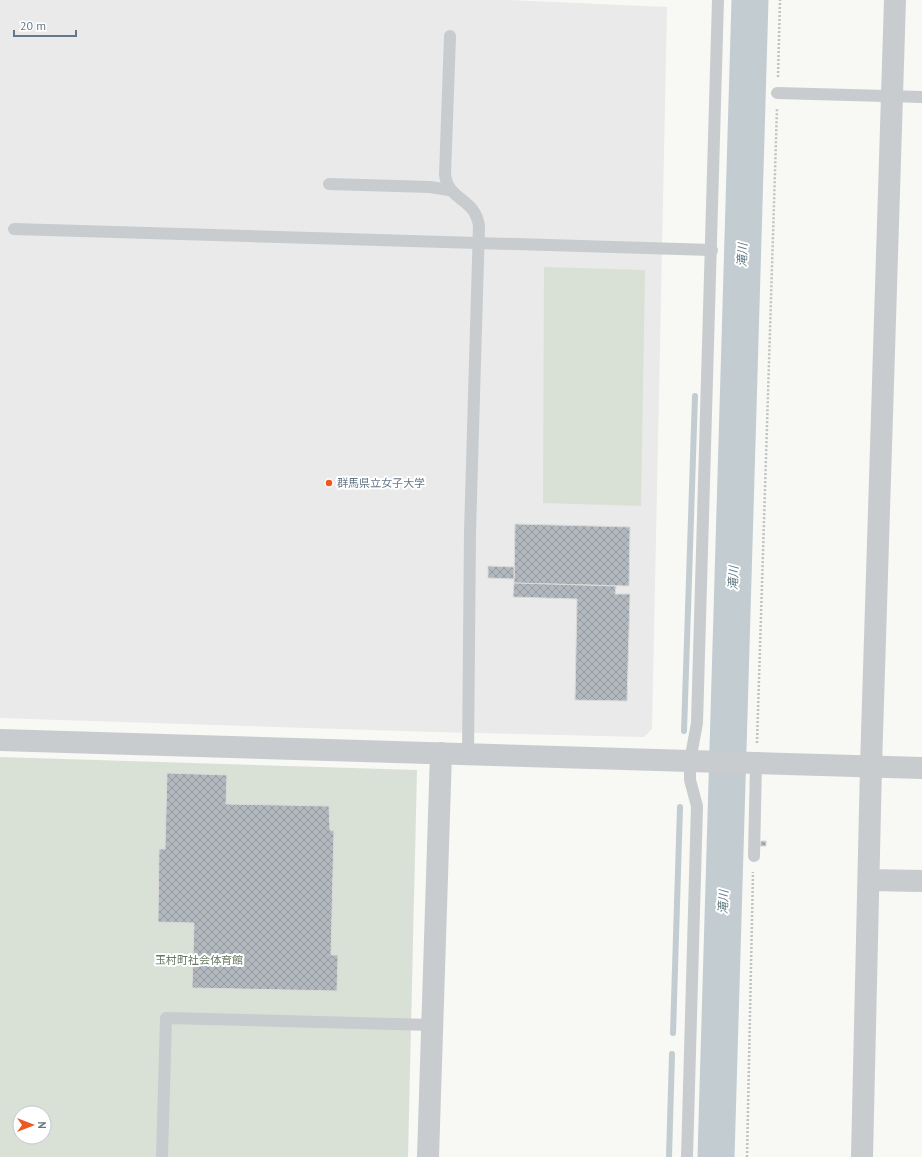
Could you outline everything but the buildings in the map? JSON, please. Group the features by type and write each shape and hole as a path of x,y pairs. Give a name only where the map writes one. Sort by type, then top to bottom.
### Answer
{"street":[{"path":"862,1157 871,766 895,0"},
{"path":"0,740 922,768"},
{"path":"428,1157 441,753"},
{"path":"869,880 922,881"}],"lane":[{"path":"687,1157 697,806 690,780 696,762 698,723 718,0"},
{"path":"449,190 444,175 450,36"},
{"path":"777,93 922,97"},
{"path":"329,184 430,186 449,190 471,206 479,226 470,532 468,754"},
{"path":"14,229 712,250"},
{"path":"754,763 754,856"},
{"path":"162,1157 166,1018 433,1025"}],"path":[{"path":"754,763 780,0"},
{"path":"747,1157 754,856"}],"shaded area":[{"name":"群馬県立女子大学","path":"0,0 506,0 667,7 652,729 644,737 0,718"}],"green space":[{"path":"544,267 645,270 641,506 543,503"},
{"name":"玉村町社会体育館","path":"0,757 417,770 408,1157 0,1157"}],"waterway":[{"name":"滝川","path":"716,1157 750,0"},
{"path":"684,731 695,396"},
{"path":"673,1033 680,807"},
{"path":"669,1157 672,1054"}],"place":[{"name":"群馬県立女子大学","path":"329,483"}]}
